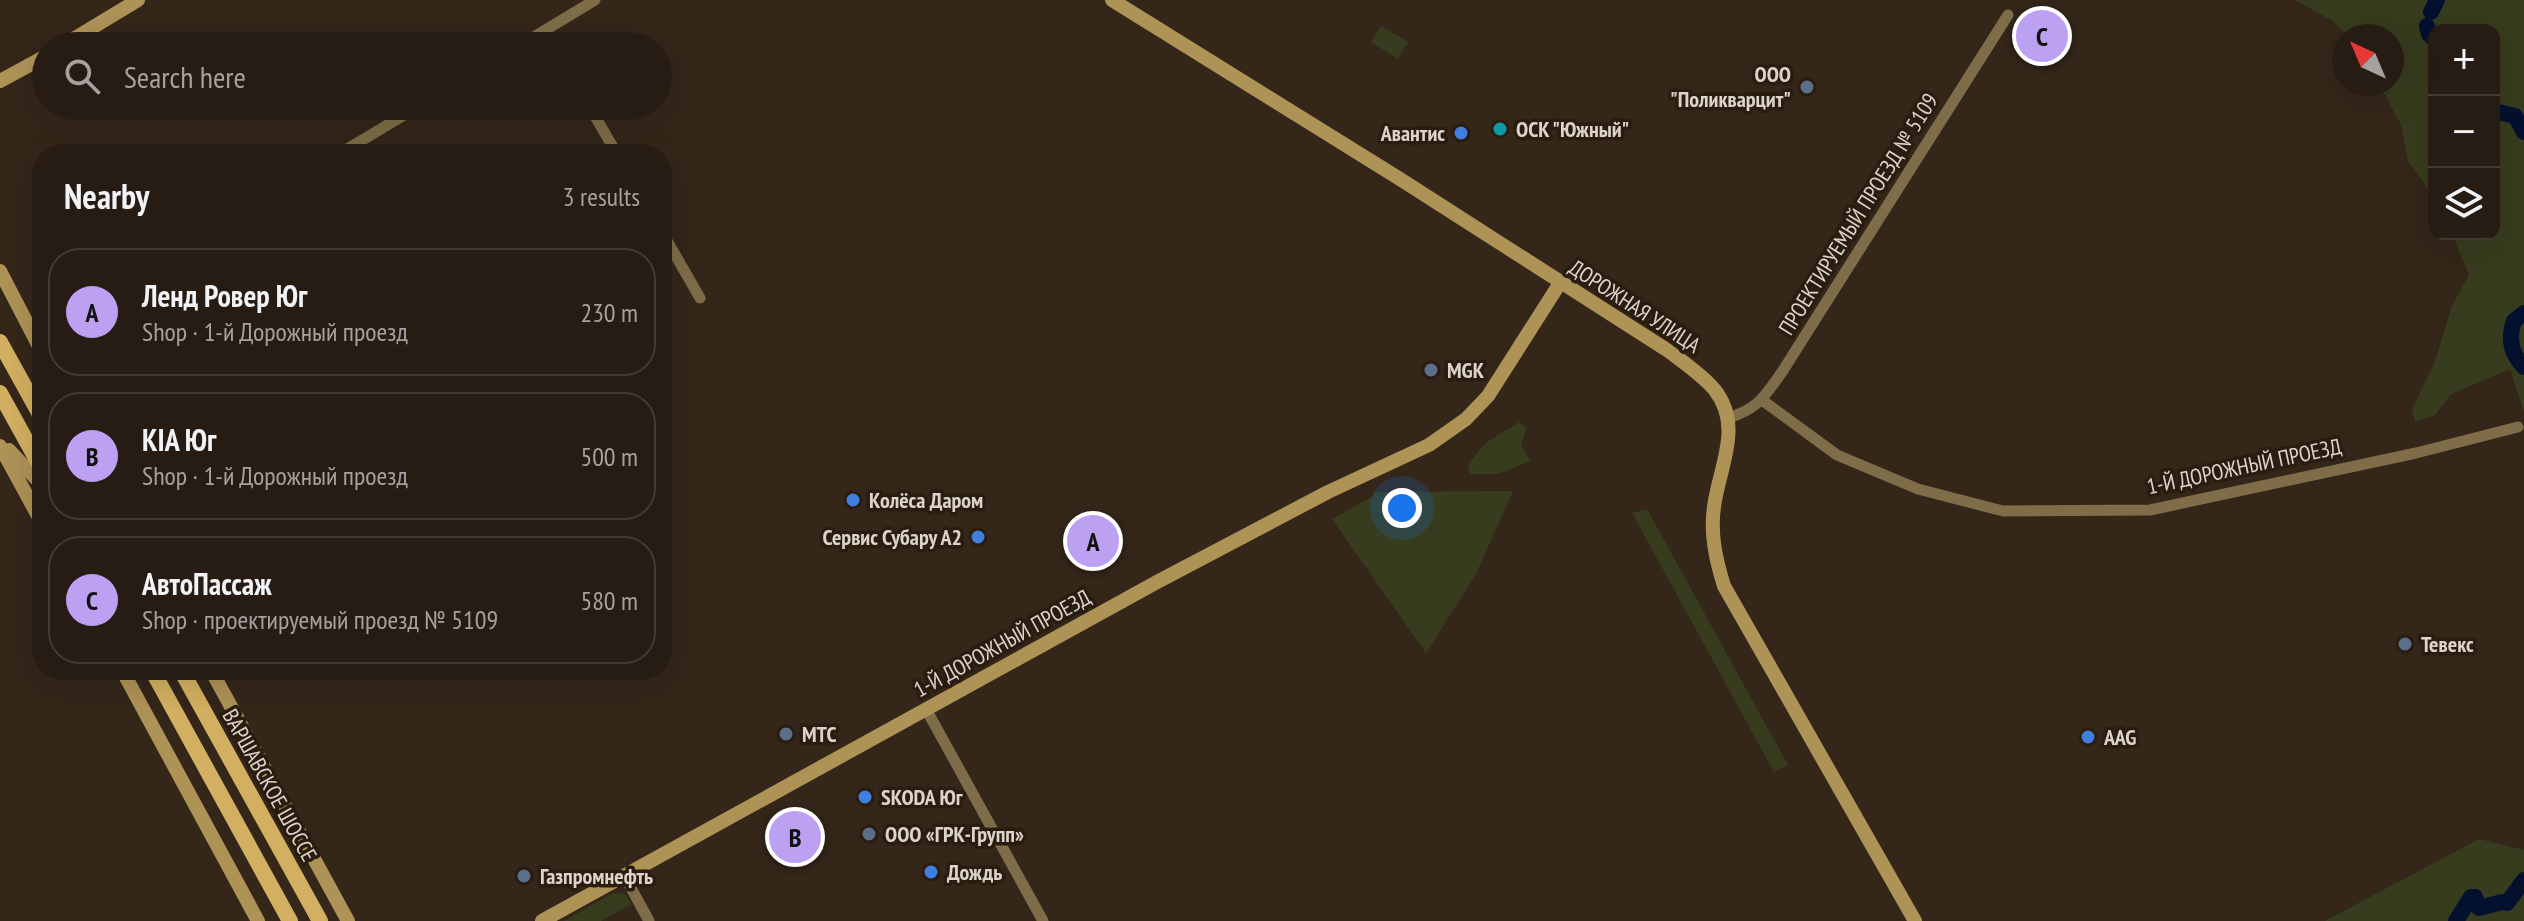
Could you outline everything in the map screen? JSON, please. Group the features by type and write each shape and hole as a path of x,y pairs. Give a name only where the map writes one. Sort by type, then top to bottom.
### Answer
{"main road":[{"path":"85,32 138,0"},
{"name":"ДОРОЖНАЯ УЛИЦА","path":"1112,0 1667,350 1699,374 1714,390 1728,418"},
{"path":"0,81 32,64"},
{"path":"0,271 32,325"},
{"name":"1-Й ДОРОЖНЫЙ ПРОЕЗД","path":"542,921 1315,499 1404,459 1446,435 1488,396 1560,283"},
{"path":"0,342 32,400"},
{"path":"0,393 32,451"},
{"path":"1728,418 1727,450 1714,506 1713,531 1715,557 1724,586 1915,921"},
{"path":"0,444 32,475"},
{"path":"0,444 32,504"},
{"path":"127,680 258,921"},
{"path":"157,680 290,921"},
{"name":"ВАРШАВСКОЕ ШОССЕ","path":"187,680 320,921"},
{"path":"216,680 348,921"}],"street":[{"path":"542,32 595,0"},
{"name":"ПРОЕКТИРУЕМЫЙ ПРОЕЗД № 5109","path":"1728,418 1747,412 1762,400 1782,372 2008,15"},
{"path":"356,144 396,120"},
{"path":"597,120 611,144"},
{"path":"672,249 700,298"},
{"name":"1-Й ДОРОЖНЫЙ ПРОЕЗД","path":"1762,400 1837,455 1918,489 2003,511 2150,510 2416,453 2518,427"},
{"path":"926,709 1043,921"},
{"path":"625,877 649,921"}],"green space":[{"path":"2295,0 2524,0 2524,412 2510,369 2451,394 2435,415 2415,422 2412,409 2434,364 2452,306 2469,275 2454,240 2500,240 2500,24 2428,24 2428,189 2408,161 2401,125 2385,96 2404,96 2404,24 2336,24"},
{"path":"1381,26 1408,42 1398,59 1371,42"},
{"path":"1520,422 1527,428 1521,445 1531,461 1498,474 1470,474 1468,464 1487,442"},
{"path":"1513,491 1475,576 1426,653 1332,519 1373,496 1374,492"},
{"path":"1647,509 1788,765 1774,772 1632,513"},
{"path":"2479,839 2524,850 2524,921 2325,921"},
{"path":"613,893 625,894 631,904 601,921 564,921"}],"waterway":[{"path":"2431,12 2437,0"},
{"path":"2427,26 2428,30"},
{"path":"2500,112 2515,116 2524,132"},
{"path":"2524,313 2514,321 2511,334 2516,357 2524,367"},
{"path":"2456,921 2471,897 2475,897 2479,908 2507,903 2524,880"}],"place":[{"name":"АвтоПассаж","path":"2042,36"},
{"name":"ООО \"Поликварцит\"","path":"1807,87"},
{"name":"ОСК \"Южный\"","path":"1500,129"},
{"name":"Авантис","path":"1461,133"},
{"name":"MGK","path":"1431,370"},
{"name":"Колёса Даром","path":"853,500"},
{"name":"Сервис Субару А2","path":"978,537"},
{"name":"Ленд Ровер Юг","path":"1093,541"},
{"name":"Тевекс","path":"2405,644"},
{"name":"МТС","path":"786,734"},
{"name":"AAG","path":"2088,737"},
{"name":"SKODA Юг","path":"865,797"},
{"name":"ООО «ГРК-Групп»","path":"869,834"},
{"name":"KIA Юг","path":"795,837"},
{"name":"Дождь","path":"931,872"},
{"name":"Газпромнефть","path":"524,876"}]}
